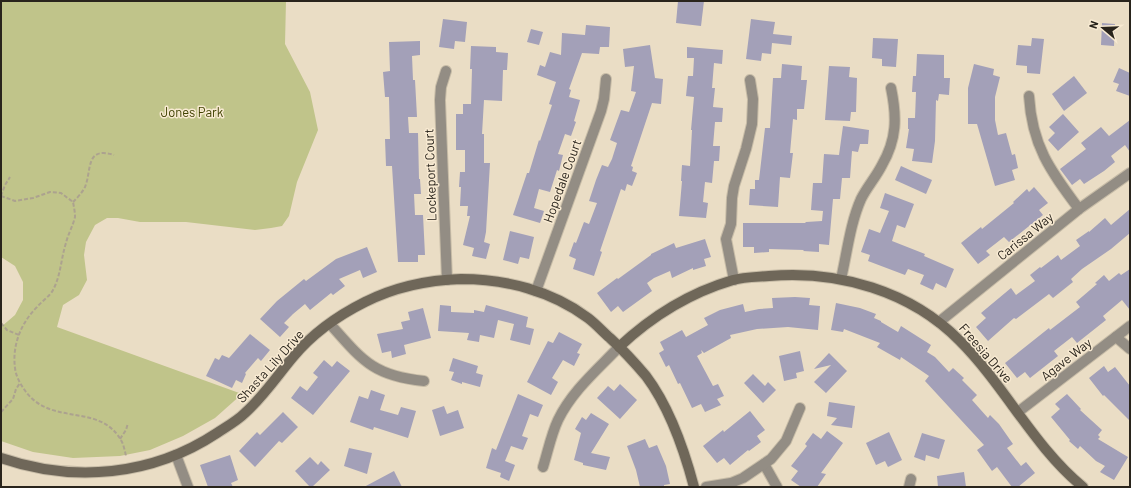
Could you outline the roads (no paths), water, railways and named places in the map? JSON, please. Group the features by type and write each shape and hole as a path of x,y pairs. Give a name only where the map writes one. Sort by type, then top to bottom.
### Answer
{"street":[{"name":"Lockeport Court","path":"446,70 441,87 440,100 447,280"},
{"name":"Hopedale Court","path":"536,291 604,99 606,80"},
{"path":"734,280 726,239 731,224 731,204 734,186 746,149 752,124 753,99 750,80"},
{"path":"841,279 857,210 867,187 882,166 891,145 895,122 895,110 891,88"},
{"path":"1029,96 1031,121 1038,146 1050,168 1080,209"},
{"name":"Carissa Way","path":"939,322 1080,209 1130,173"},
{"name":"Freesia Drive","path":"619,347 632,334 676,304 699,293 734,280 785,274 810,275 859,283 887,293 907,303 939,322 959,340 984,366 1050,454 1063,469 1083,487"},
{"name":"Shasta Lily Drive","path":"1,458 18,464 49,471 94,473 130,469 157,462 176,455 207,440 244,414 262,396 294,355 310,339 353,308 388,292 410,285 447,280 488,280 511,284 536,291 578,311 589,319 631,359 647,378 661,402 681,444 694,487"},
{"path":"330,324 353,351 372,366 393,376 404,379 424,381"},
{"name":"Agave Way","path":"1018,412 1130,326"},
{"path":"1116,337 1130,349"},
{"path":"543,467 553,432 570,400 619,347"},
{"path":"706,487 731,483 743,478 764,464 786,441 800,408"},
{"path":"176,455 188,487"},
{"path":"764,464 777,487"}],"park label":[{"name":"Jones Park","path":"192,112"}]}
